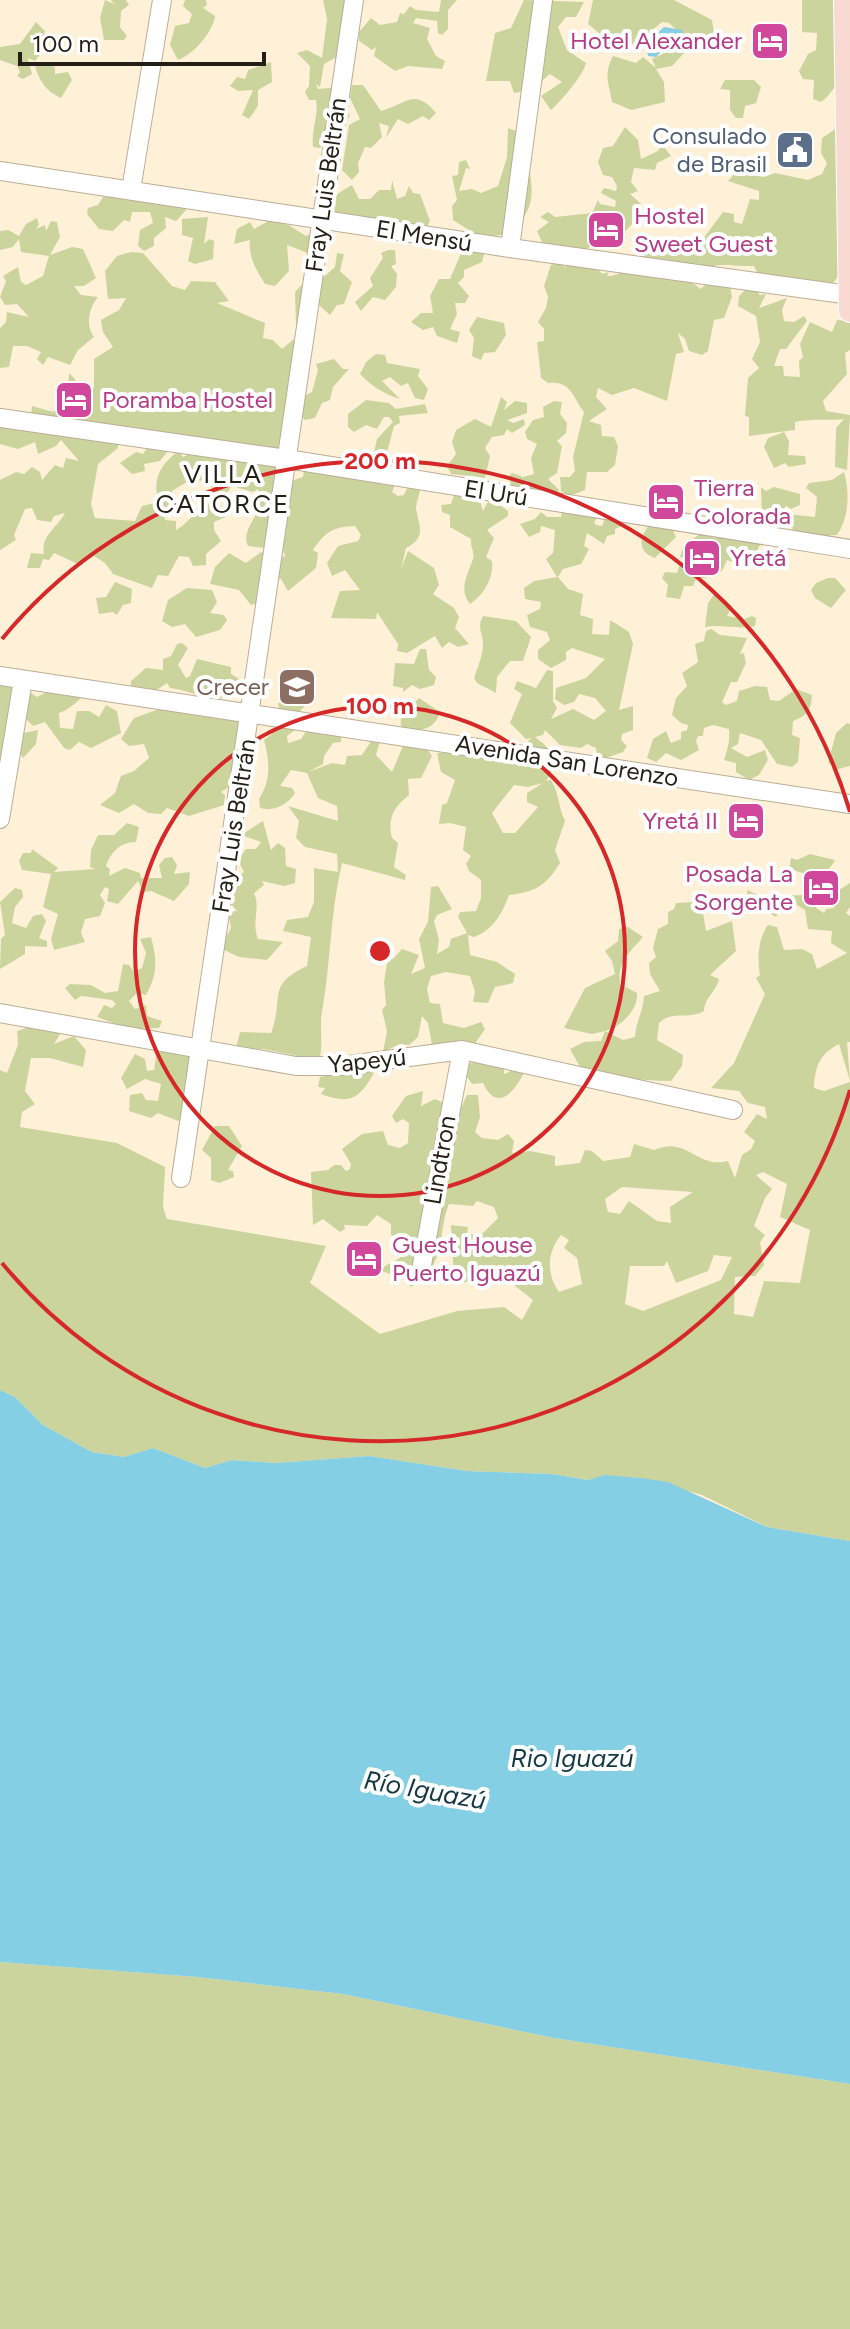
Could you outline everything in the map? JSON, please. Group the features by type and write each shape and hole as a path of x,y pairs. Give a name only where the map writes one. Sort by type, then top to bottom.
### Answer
{"main road":[{"path":"845,0 850,311"}],"street":[{"path":"131,190 162,0"},
{"name":"Fray Luis Beltrán","path":"181,1178 354,0"},
{"path":"510,248 543,0"},
{"name":"El Mensú","path":"0,171 510,248 850,295"},
{"name":"El Urú","path":"0,418 287,459 850,549"},
{"name":"Avenida San Lorenzo","path":"0,676 850,804"},
{"path":"0,819 23,680"},
{"name":"Yapeyú","path":"0,1013 296,1066 341,1066 462,1050 733,1110"},
{"name":"Lindtron","path":"421,1270 462,1050"}],"green space":[{"path":"105,0 114,4 111,0 126,0 129,5 121,11 120,27 127,36 124,40 104,40 100,18"},
{"path":"185,0 206,0 207,5 203,8 215,16 202,42 178,60 170,45 175,26 189,23 192,14 183,6"},
{"path":"323,0 353,0 340,55 324,64 320,87 316,84 318,89 330,88 335,83 344,110 350,115 337,142 324,142 320,148 313,147 316,100 309,100 305,92 309,86 310,66 297,53 307,50 322,58 327,19"},
{"path":"441,0 457,0 448,10 448,29 442,35 438,33 437,21 416,18 413,23 430,28 427,39 436,56 445,61 442,69 408,66 395,71 374,56 376,47 372,50 359,41 359,32 371,18 380,25 397,22 400,13 404,14 410,6 416,10 439,12"},
{"path":"524,0 584,2 576,17 566,17 558,27 567,50 586,63 566,95 551,110 541,96 562,82 550,74 531,90 514,93 510,81 486,81 495,33 511,28"},
{"path":"593,0 674,0 712,20 714,33 708,50 686,51 672,66 656,69 664,82 665,102 631,110 612,102 607,74 613,56 636,63 643,57 656,68 652,59 669,51 679,32 669,23 662,22 650,32 649,48 605,38 588,24"},
{"path":"802,0 843,0 850,73 821,102 813,99 814,80 803,79 799,71 808,54 816,50 817,33 802,32"},
{"path":"36,22 45,31 41,53 35,61 28,58 32,74 23,79 17,76 20,72 17,66 0,60 0,47 20,44"},
{"path":"271,62 272,82 258,90 258,106 249,119 242,115 253,90 238,91 230,86 237,77 245,79 248,70"},
{"path":"35,66 55,67 55,74 68,72 72,80 61,98 44,85"},
{"path":"725,80 754,80 761,87 756,103 745,106 743,118 736,118 730,110 730,90 720,89"},
{"path":"352,85 363,85 381,111 416,99 436,113 429,120 423,116 408,124 398,119 386,138 389,126 379,123 382,137 371,148 365,147 358,163 359,172 352,180 342,170 349,125 360,119 350,98"},
{"path":"625,127 638,140 641,159 658,151 662,144 671,156 657,163 655,170 634,168 631,182 638,191 630,194 641,204 637,217 628,229 620,234 610,227 613,235 605,244 592,245 584,252 565,258 542,242 537,231 549,222 540,217 548,212 555,217 592,213 598,200 600,204 615,207 616,201 601,193 604,188 616,191 617,186 612,177 603,175 598,162 603,148 613,146"},
{"path":"508,128 519,132 527,160 532,189 529,207 512,234 480,237 453,220 452,206 457,200 452,176 458,175 459,162 466,160 470,169 466,168 459,191 472,189 481,193 498,186 507,157"},
{"path":"837,128 838,277 831,285 758,274 754,266 720,265 688,280 701,289 710,280 728,273 732,297 724,318 714,320 708,351 702,355 689,351 685,339 678,333 684,352 676,354 667,401 634,388 612,395 598,388 596,397 607,409 589,421 601,425 602,436 614,437 618,446 615,465 607,472 587,472 585,490 570,496 561,491 560,477 570,477 575,471 573,457 584,412 566,387 541,378 537,342 544,341 544,329 538,322 546,308 548,297 544,286 551,265 558,262 565,267 571,263 598,269 602,274 609,272 607,276 614,275 640,256 653,253 652,246 685,239 699,244 723,212 734,214 734,222 742,224 750,199 759,200 759,191 728,181 735,173 764,177 775,173 808,180 822,174 827,163 821,153 822,138"},
{"path":"392,180 397,199 405,196 409,186 413,193 420,194 430,221 426,228 410,223 405,228 329,212 332,197 352,185 359,199 370,199 379,190 391,190"},
{"path":"103,197 148,197 152,204 156,201 186,205 186,210 176,221 165,217 166,228 154,238 154,246 144,251 138,246 140,230 153,223 150,212 132,212 130,222 124,220 113,231 99,229 87,214 88,208 98,205"},
{"path":"208,217 204,244 209,239 214,241 213,259 195,264 188,261 193,238 182,235 182,219"},
{"path":"37,218 39,225 36,229 45,225 46,231 51,221 57,222 60,237 50,255 72,247 83,249 96,278 84,286 74,286 81,295 98,297 89,317 94,337 78,350 70,365 48,357 43,365 37,359 41,352 27,346 13,346 9,367 0,368 0,328 6,322 7,312 29,317 17,304 5,305 0,297 6,281 3,276 18,267 21,282 26,285 43,276 49,256 21,252 19,239 13,247 0,250 0,231 8,230 19,236 26,224"},
{"path":"272,219 279,219 306,236 314,232 324,237 329,246 325,263 318,268 319,281 335,267 337,253 344,254 340,271 352,282 344,304 337,305 330,315 317,303 301,328 296,325 295,292 307,279 308,253 287,245 289,271 275,286 265,284 259,273 251,257 250,240 234,244 237,229 250,222 254,229"},
{"path":"465,244 485,251 482,262 464,270 464,277 458,283 469,296 465,303 455,303 457,314 450,329 460,332 457,343 437,336 433,327 423,330 411,322 421,313 433,313 430,296 439,279 450,279"},
{"path":"395,250 396,264 391,266 397,274 396,287 385,300 373,297 361,311 355,302 373,286 370,278 383,258 381,253"},
{"path":"143,253 172,286 185,290 191,281 215,282 229,301 217,303 265,323 263,338 273,340 282,349 299,335 311,335 313,344 300,369 297,440 274,452 118,438 118,448 98,464 91,504 95,518 135,521 142,506 159,502 156,486 159,473 179,451 183,457 200,449 278,454 291,481 303,477 304,470 366,465 372,462 377,439 393,422 389,417 384,417 377,429 366,425 354,432 348,427 348,414 366,400 389,403 396,409 425,404 428,413 399,416 400,423 394,426 386,456 390,460 388,466 395,485 392,492 398,496 404,495 408,486 420,488 416,508 419,536 406,548 401,569 408,551 434,568 439,585 433,594 454,608 459,617 455,628 469,644 458,647 449,642 442,648 435,636 407,653 397,651 398,644 377,612 376,619 331,618 340,591 360,590 345,570 332,576 327,563 338,546 358,541 361,535 355,526 335,529 322,538 313,550 318,553 316,568 288,591 281,579 268,577 276,596 251,605 239,590 210,584 215,567 229,553 246,563 261,552 278,560 285,556 281,542 264,548 248,546 247,533 259,506 258,489 253,492 232,486 222,500 206,480 187,482 172,491 171,513 164,514 165,520 176,521 176,530 210,503 221,506 226,517 214,522 214,530 221,541 206,554 206,565 193,566 189,557 179,556 168,576 158,575 152,588 113,574 105,563 94,556 80,565 54,553 49,560 43,559 40,568 27,568 31,553 44,554 47,537 65,513 54,516 51,522 37,520 32,508 25,509 14,535 16,540 0,550 0,480 16,472 24,474 32,467 40,472 42,480 55,465 63,468 66,458 79,461 61,440 56,446 38,454 35,442 18,449 0,444 0,420 31,418 32,406 53,412 58,407 60,396 68,390 69,373 75,379 78,393 85,392 87,398 94,387 94,359 113,347 103,332 101,320 119,310 126,298 108,299 105,271 117,256"},
{"path":"749,286 759,288 759,295 766,294 759,308 787,298 782,310 784,321 794,322 804,316 807,321 786,349 780,349 774,366 783,366 784,376 800,377 799,361 803,357 800,344 810,322 832,332 837,320 850,321 850,350 845,353 847,374 823,401 826,411 850,415 847,470 835,467 836,428 844,419 795,422 795,430 749,436 749,417 745,416 748,378 759,368 752,359 760,342 756,316 738,306 739,296"},
{"path":"477,317 504,323 506,335 495,352 484,353 481,360 472,356 474,338 469,330"},
{"path":"376,354 385,355 387,363 420,369 418,376 428,389 424,400 415,398 408,383 401,386 390,377 382,381 400,399 378,389 364,378 360,374 366,362"},
{"path":"334,359 343,369 349,369 333,387 330,400 322,403 315,418 305,420 298,412 301,398 312,392 318,370 316,364"},
{"path":"501,397 507,402 504,410 515,401 527,403 527,413 507,420 513,423 524,419 525,425 512,433 507,429 504,435 492,437 485,448 490,456 485,478 451,474 447,466 456,454 452,442 456,430 475,419 491,427"},
{"path":"554,401 562,402 560,414 567,423 566,433 557,441 562,446 557,473 548,479 559,490 555,499 515,494 508,477 512,473 523,477 534,474 531,458 537,444 527,439 525,432 533,420 544,417 543,407"},
{"path":"784,432 789,441 788,455 805,456 806,464 789,467 785,463 774,468 764,447 768,438"},
{"path":"147,448 168,451 160,461 144,464 145,471 132,474 120,463 136,452 143,454"},
{"path":"844,472 847,505 837,535 806,537 791,527 769,527 762,520 761,487 766,491 774,487 800,494 800,505 791,509 785,505 787,514 815,517 817,497 806,488 809,483 832,480"},
{"path":"475,484 483,511 490,498 508,511 508,516 487,530 494,538 486,557 492,561 490,580 484,591 470,604 464,587 473,556 471,539 450,527 450,515 442,512 441,505 451,504 455,492"},
{"path":"562,511 601,514 594,522 602,526 605,518 619,519 621,526 615,529 615,534 607,536 604,544 587,533 584,546 589,549 581,564 563,569 558,577 568,589 583,594 580,615 593,619 592,634 609,635 610,620 629,632 633,644 619,710 633,706 633,730 622,734 621,740 627,746 623,752 606,758 597,756 596,748 587,744 581,748 560,745 545,730 543,735 535,737 552,756 553,767 546,781 551,780 554,785 565,821 555,850 560,863 539,886 509,895 492,926 474,937 468,935 470,955 497,962 515,974 513,983 495,987 488,1003 473,1002 475,992 470,976 446,972 431,976 427,989 430,1003 440,1004 443,1023 464,1028 481,1022 485,1029 474,1045 432,1045 428,1023 422,1016 418,1037 409,1045 400,1044 383,1052 387,1031 382,1010 386,1005 384,982 388,957 393,959 402,949 419,955 411,974 425,968 419,939 428,922 431,887 438,886 452,909 437,915 434,921 439,940 437,954 449,947 451,939 467,933 458,917 460,912 476,911 481,898 481,880 469,871 466,864 471,856 463,850 466,827 439,824 442,805 447,803 455,780 441,772 437,753 488,749 494,761 504,763 505,758 532,738 526,739 510,723 522,694 514,689 517,681 536,688 547,670 553,671 553,701 557,708 551,719 573,709 594,720 606,711 595,698 579,694 574,702 564,705 555,699 556,688 586,678 605,659 572,648 566,652 566,660 551,668 538,659 538,650 550,640 547,632 530,627 527,615 540,609 541,602 525,599 524,588 534,581 557,577 546,559 553,553 555,530 541,526 540,532 529,537 520,524 535,519 541,512 547,517 561,517","holes":["543,783 527,793 527,802 538,807 515,833 503,833 492,813 514,785 528,787"]},
{"path":"664,512 676,537 655,558 643,548 643,535"},
{"path":"700,534 714,538 720,535 726,540 730,537 735,541 744,536 765,544 759,546 754,561 738,564 727,560 722,571 716,573 717,549 713,552 711,563 680,557 684,545"},
{"path":"680,563 711,569 709,577 696,579 693,586 684,586 680,599 666,597 668,585 662,578 665,572 677,573"},
{"path":"835,578 846,590 831,608 815,598 811,590 816,583"},
{"path":"115,582 132,589 131,603 123,605 117,615 113,612 99,614 96,598 106,597"},
{"path":"187,588 212,590 217,602 210,613 224,615 227,620 220,630 196,637 185,624 172,627 162,621 168,600"},
{"path":"715,593 732,606 727,616 744,619 752,616 756,618 755,626 705,627 708,603"},
{"path":"483,616 516,621 531,637 523,661 510,661 497,677 496,693 477,683 474,678 482,652 480,627"},
{"path":"711,629 720,635 747,638 740,654 744,653 746,663 737,682 731,682 722,702 726,705 737,701 739,691 755,686 767,687 770,700 779,701 796,689 812,695 807,712 793,721 792,735 800,738 798,762 792,767 777,764 761,740 740,733 738,744 731,748 747,757 765,750 768,760 759,775 749,780 736,772 736,763 724,760 729,729 713,725 704,728 703,736 698,736 699,750 681,760 666,753 656,762 647,758 653,739 666,731 671,743 681,739 681,732 687,730 688,725 672,715 676,698 687,686 682,673 698,662 695,644 704,641 706,631"},
{"path":"182,643 188,648 178,665 186,678 190,676 197,659 231,667 231,674 241,680 242,691 227,691 220,700 170,688 167,683 155,691 131,687 131,681 146,668 163,670 163,659 171,656 177,644"},
{"path":"420,649 426,649 429,670 436,677 434,685 420,689 412,685 403,692 403,688 393,686 395,663 414,664"},
{"path":"0,672 37,697 60,685 65,696 75,693 78,682 93,680 98,683 70,708 59,713 60,728 73,729 77,711 89,711 99,717 106,705 117,711 121,733 91,748 79,742 70,750 64,748 45,722 33,726 23,716 19,734 38,730 36,744 23,758 17,748 0,788"},
{"path":"289,694 309,701 300,711 303,713 299,727 287,736 288,743 301,739 316,716 342,720 341,742 333,743 324,756 323,764 308,772 332,763 345,765 347,756 362,755 374,737 380,741 376,755 392,772 405,741 424,744 432,756 421,778 408,779 409,795 399,804 391,819 392,838 398,843 394,867 406,875 405,880 342,863 321,1018 319,1060 263,1049 236,1048 240,1032 271,1033 281,986 307,966 311,937 283,931 287,920 308,917 314,902 314,868 338,872 337,854 305,847 296,838 299,821 288,806 338,821 337,806 318,798 307,773 291,770 280,786 292,788 295,793 292,797 275,808 260,808 259,799 268,771 264,740 277,728 280,720 278,704"},
{"path":"419,698 440,712 438,718 426,728 403,731 402,716"},
{"path":"162,708 215,708 254,729 257,749 248,775 221,792 225,795 224,805 189,816 167,808 161,814 148,813 134,804 119,813 100,805 115,793 121,776 134,771 149,758 144,744 129,746 121,739 134,718"},
{"path":"847,723 850,724 850,766 838,769 828,763 836,733"},
{"path":"263,821 271,850 278,843 285,848 286,866 296,869 295,883 284,886 262,881 264,885 254,893 258,939 283,942 267,960 239,957 220,948 231,928 228,912 237,911 229,902 231,891 237,887 237,877 244,872 238,860 246,849 256,849 261,842 241,835"},
{"path":"127,823 139,827 136,842 124,844 113,854 106,866 110,869 109,876 125,868 140,873 141,878 162,878 159,865 165,858 172,857 177,865 174,874 190,872 189,884 174,901 151,891 143,892 138,881 118,904 107,901 109,889 105,887 100,895 105,903 100,916 85,919 81,933 85,942 54,950 51,939 58,914 43,907 51,874 22,870 19,861 23,853 31,853 32,849 58,868 54,872 95,869 90,867 91,850 98,835 114,835"},
{"path":"810,854 835,860 831,867 821,873 808,874 789,869 791,858 797,860"},
{"path":"850,883 850,907 846,913 850,916 850,1042 847,1042 850,1081 839,1044 819,1062 814,1088 824,1091 850,1082 850,1541 767,1527 702,1495 641,1478 606,1476 588,1480 552,1474 467,1471 369,1456 276,1463 232,1460 205,1468 153,1448 124,1457 92,1452 43,1425 15,1397 0,1390 0,1070 7,1073 18,1045 17,1031 35,1025 41,1012 60,1034 54,1044 74,1036 86,1050 83,1067 50,1058 31,1058 25,1091 35,1104 22,1112 20,1127 117,1143 165,1167 163,1207 167,1219 326,1246 310,1283 380,1334 457,1311 504,1307 522,1320 533,1300 505,1278 481,1273 478,1282 459,1282 454,1278 451,1225 468,1227 467,1234 481,1235 498,1218 494,1207 477,1201 473,1206 449,1204 436,1259 432,1267 421,1270 418,1283 411,1287 405,1280 382,1271 400,1258 396,1236 391,1235 391,1224 377,1215 367,1226 344,1225 345,1229 340,1232 323,1219 313,1225 311,1172 328,1170 334,1165 341,1165 346,1171 350,1169 351,1164 342,1149 362,1134 383,1131 388,1145 400,1148 408,1143 409,1123 403,1119 396,1123 392,1116 406,1096 423,1091 421,1106 435,1099 442,1102 448,1119 462,1106 467,1095 478,1095 480,1117 475,1132 482,1138 498,1140 508,1134 514,1141 512,1153 530,1151 555,1156 555,1166 580,1163 585,1150 592,1151 603,1161 630,1157 634,1144 654,1150 665,1146 683,1149 708,1161 728,1161 735,1178 742,1155 751,1149 755,1141 744,1132 757,1114 767,1119 765,1107 748,1103 739,1091 711,1088 734,1063 765,994 756,978 760,975 762,936 768,925 777,927 784,950 802,949 812,954 817,969 847,953 831,943 832,931 808,929 805,910 797,905 782,905 776,917 748,898 747,890 760,896 806,895 806,899 816,902 816,908 824,913 826,909 834,908 839,890","holes":["763,1172 787,1184 780,1217 810,1230 800,1283 764,1281 753,1317 734,1314 735,1277 755,1276 764,1265 760,1242 765,1235 754,1226 772,1189 756,1175","622,1187 693,1192 670,1207 671,1223 657,1221 629,1201 620,1214 608,1212 605,1199","561,1235 569,1240 564,1248 577,1258 582,1284 559,1292 550,1271 556,1242","714,1255 732,1257 721,1280 643,1311 625,1304 630,1266 664,1266 667,1261 676,1283 708,1271"]},
{"path":"15,888 22,890 23,897 15,907 12,923 26,928 33,916 42,914 46,921 39,938 47,941 47,947 25,946 25,954 0,969 1,939 5,935 0,902"},
{"path":"694,902 702,907 706,931 732,921 736,951 710,975 719,979 704,1011 669,1017 659,1023 657,1040 683,1055 682,1066 671,1081 625,1077 580,1067 570,1049 584,1042 601,1041 605,1031 623,1040 635,1037 644,996 660,991 650,974 649,963 656,957 653,948 658,929 668,924 668,912 674,909 676,903"},
{"path":"628,927 643,937 620,969 620,984 637,993 637,1000 627,1017 605,1031 592,1034 564,1028 585,988 615,974 612,961 605,951 618,941 619,929"},
{"path":"151,937 155,959 153,980 146,995 137,993 129,1001 135,1009 146,1005 147,1016 162,1021 159,1028 129,1029 97,1017 104,1005 112,1008 116,1004 112,1000 81,996 75,1000 65,988 70,984 91,985 105,993 118,991 123,964 129,965 134,972 142,968 146,953 140,939"},
{"path":"170,1033 190,1046 196,1109 178,1121 158,1113 151,1118 129,1111 130,1095 142,1093 146,1100 158,1101 161,1084 145,1079 127,1089 121,1078 135,1054 145,1059 147,1071 154,1070 158,1046"},
{"path":"480,1060 504,1068 504,1074 518,1068 524,1073 505,1096 494,1097 483,1083 472,1084 465,1074 468,1064"},
{"path":"372,1066 375,1071 370,1080 353,1097 340,1099 321,1094 325,1088 318,1087 320,1077"},
{"path":"215,1126 229,1126 242,1146 228,1170 233,1171 234,1177 219,1183 211,1180 211,1158 202,1150"},
{"path":"0,1962 197,1977 343,1994 554,2038 850,2084 850,2329 0,2329"}],"water":[{"path":"664,27 682,30 685,37 681,45 666,46 656,57 648,56 645,44"},
{"name":"Rio Iguazú","path":"0,1390 15,1397 43,1425 92,1452 124,1457 153,1448 205,1468 232,1460 276,1463 369,1456 467,1471 552,1474 588,1480 605,1475 641,1478 668,1482 767,1527 850,1541 850,2084 554,2038 343,1994 197,1977 0,1962"}],"place":[{"name":"Hotel Alexander","path":"770,41"},
{"name":"Consulado de Brasil","path":"795,150"},
{"name":"Hostel Sweet Guest","path":"606,230"},
{"name":"Poramba Hostel","path":"74,400"},
{"name":"Tierra Colorada","path":"666,502"},
{"name":"Yretá","path":"702,558"},
{"name":"Crecer","path":"297,687"},
{"name":"Yretá II","path":"746,821"},
{"name":"Posada La Sorgente","path":"821,888"},
{"name":"Guest House Puerto Iguazú","path":"364,1259"}],"district":[{"name":"VILLA CATORCE","path":"223,489"}],"water label":[{"name":"Río Iguazú","path":"425,1790"}]}
